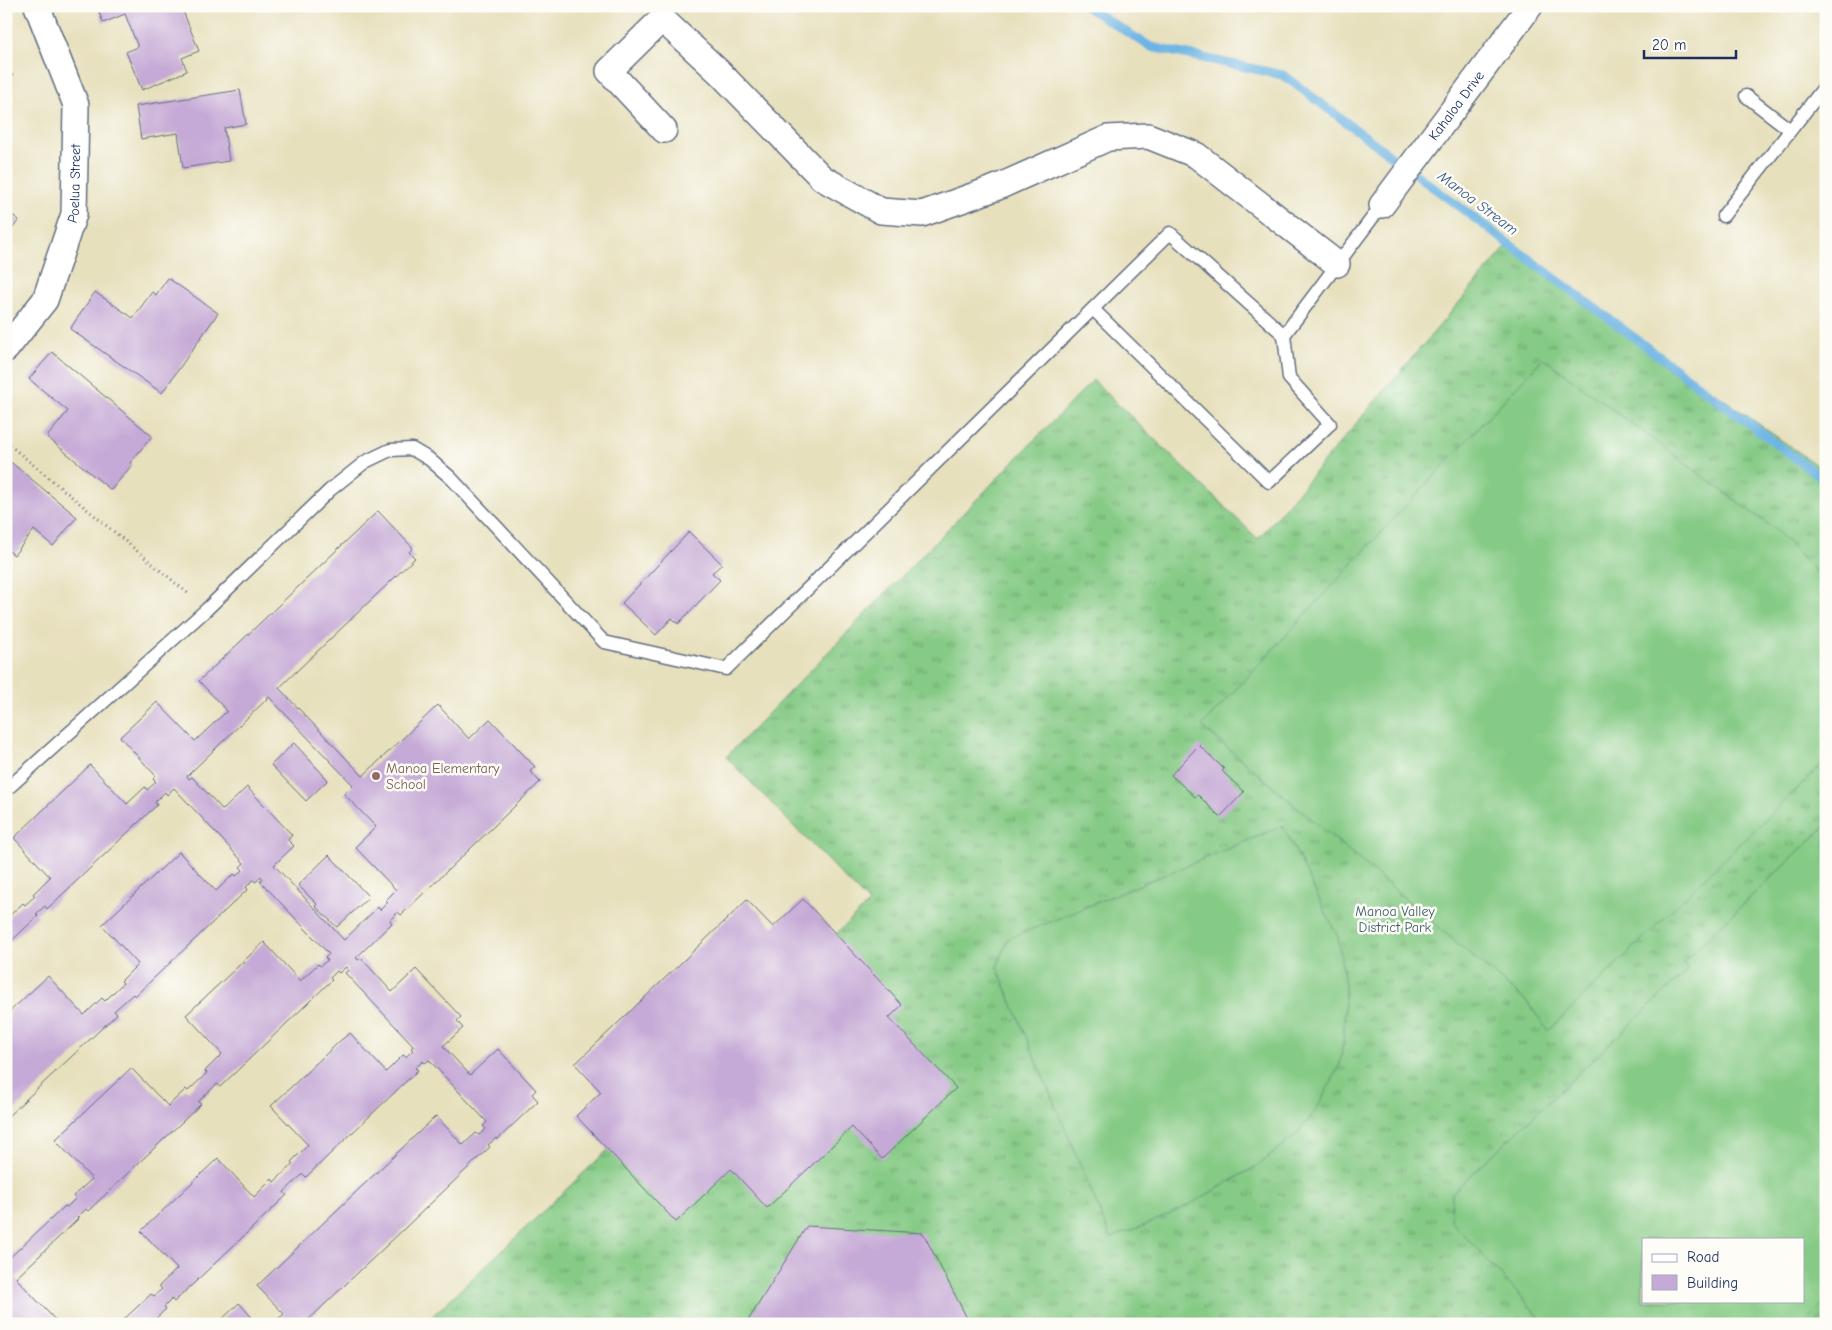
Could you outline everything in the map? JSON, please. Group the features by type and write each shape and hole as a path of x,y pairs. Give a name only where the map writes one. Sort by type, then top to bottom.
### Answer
{"street":[{"name":"Poelua Street","path":"6,349 45,300 74,214 76,105 38,6"},
{"name":"Kahaloa Drive","path":"1382,205 1530,6"},
{"path":"664,130 609,71 662,19 719,72 822,178 881,211 922,214 998,187 1108,138 1148,136 1196,154 1337,264"}],"lane":[{"path":"1723,216 1826,84"},
{"path":"1746,96 1789,130"},
{"path":"1284,335 1382,205"},
{"path":"6,790 207,609 330,490 364,462 390,450 412,449 429,459 450,478 604,642 726,669 1170,233 1284,335 1289,378 1330,424 1269,482 1093,309"}],"path":[{"path":"6,442 207,609"}],"green space":[{"name":"Manoa Valley District Park","path":"1508,245 1826,472 1826,1324 424,1324 869,903 726,757 1093,380 1258,539"},
{"path":"1543,358 1777,531 1826,582 1826,760 1548,1031 1528,1003 1202,726"},
{"path":"1826,825 1826,1302 1804,1324 1546,1324 1451,1221 1452,1193 1689,969 1683,962"},
{"path":"1283,826 1338,937 1345,986 1344,1033 1340,1064 1318,1107 1296,1135 1260,1164 1187,1206 1146,1225 1111,1238 997,967 1008,939"}],"building":[{"path":"104,6 181,6 199,51 182,58 187,71 142,90 126,52 138,47 125,14 103,23 98,9"},
{"path":"6,65 13,76 6,81"},
{"path":"240,90 246,124 224,128 229,161 183,168 178,133 141,139 136,106"},
{"path":"6,210 19,220 6,237"},
{"path":"168,278 218,313 162,393 70,329 95,292 133,318 152,292 156,295"},
{"path":"52,352 152,436 130,463 132,465 111,490 47,437 68,411 29,379"},
{"path":"6,458 77,517 53,546 34,530 14,555 6,549"},
{"path":"378,511 413,548 409,552 415,558 279,688 363,776 438,705 469,739 490,719 535,767 530,771 540,782 401,915 398,912 390,920 392,923 356,958 358,960 361,958 392,992 416,969 461,1017 457,1021 463,1028 443,1046 470,1075 498,1049 536,1090 532,1094 538,1101 497,1140 496,1138 488,1145 490,1147 304,1324 278,1324 280,1322 278,1319 284,1314 257,1286 436,1116 463,1145 476,1133 479,1135 486,1129 483,1126 487,1122 429,1060 425,1063 423,1061 415,1068 418,1070 306,1177 303,1174 284,1192 287,1195 174,1302 172,1299 164,1307 166,1309 150,1324 123,1324 121,1322 151,1294 154,1296 162,1289 159,1286 177,1269 141,1231 218,1158 254,1197 272,1179 274,1182 293,1164 291,1162 308,1145 271,1106 350,1033 386,1072 403,1055 406,1057 413,1050 411,1048 414,1046 345,973 348,970 346,967 339,973 337,971 330,978 332,980 220,1087 217,1084 198,1102 201,1104 88,1211 86,1209 78,1219 16,1278 59,1324 6,1324 6,1261 65,1206 67,1207 76,1198 73,1196 92,1179 55,1140 131,1068 168,1106 207,1073 205,1071 222,1054 186,1015 264,942 300,981 318,964 320,966 328,960 325,958 329,954 260,881 263,879 261,876 256,882 253,880 246,887 248,889 135,996 133,994 114,1011 117,1014 6,1118 6,1015 48,976 84,1015 102,998 105,1001 138,964 102,925 179,852 216,891 234,874 236,876 243,870 240,867 244,863 174,788 167,795 165,792 155,802 157,805 47,909 45,906 36,914 38,916 6,946 6,919 23,903 25,905 35,896 33,894 50,877 14,838 90,765 127,804 145,787 147,790 156,782 153,779 156,776 120,737 157,702 195,741 227,711 199,681","holes":["269,697 353,785 344,794 376,827 355,847 396,890 386,900 388,902 380,910 378,907 344,940 274,865 294,846 288,840 292,835 247,787 223,810 192,777 189,779 187,776"]},
{"path":"689,532 722,564 712,573 720,580 678,624 672,618 656,635 622,603"},
{"path":"294,743 328,780 306,801 271,765"},
{"path":"1199,745 1244,792 1220,817 1198,795 1195,797 1171,775"},
{"path":"329,855 369,897 337,927 315,906 317,904 298,885"},
{"path":"803,899 902,1005 889,1018 956,1088 882,1159 852,1127 767,1208 731,1169 676,1222 576,1116 601,1092 575,1064 747,900 773,927"},
{"path":"807,1226 923,1233 970,1324 746,1324"},
{"path":"239,1303 258,1324 217,1324"}],"waterway":[{"name":"Manoa Stream","path":"1085,6 1151,47 1283,75 1826,481"}],"place":[{"name":"Manoa Elementary School","path":"376,776"}]}
